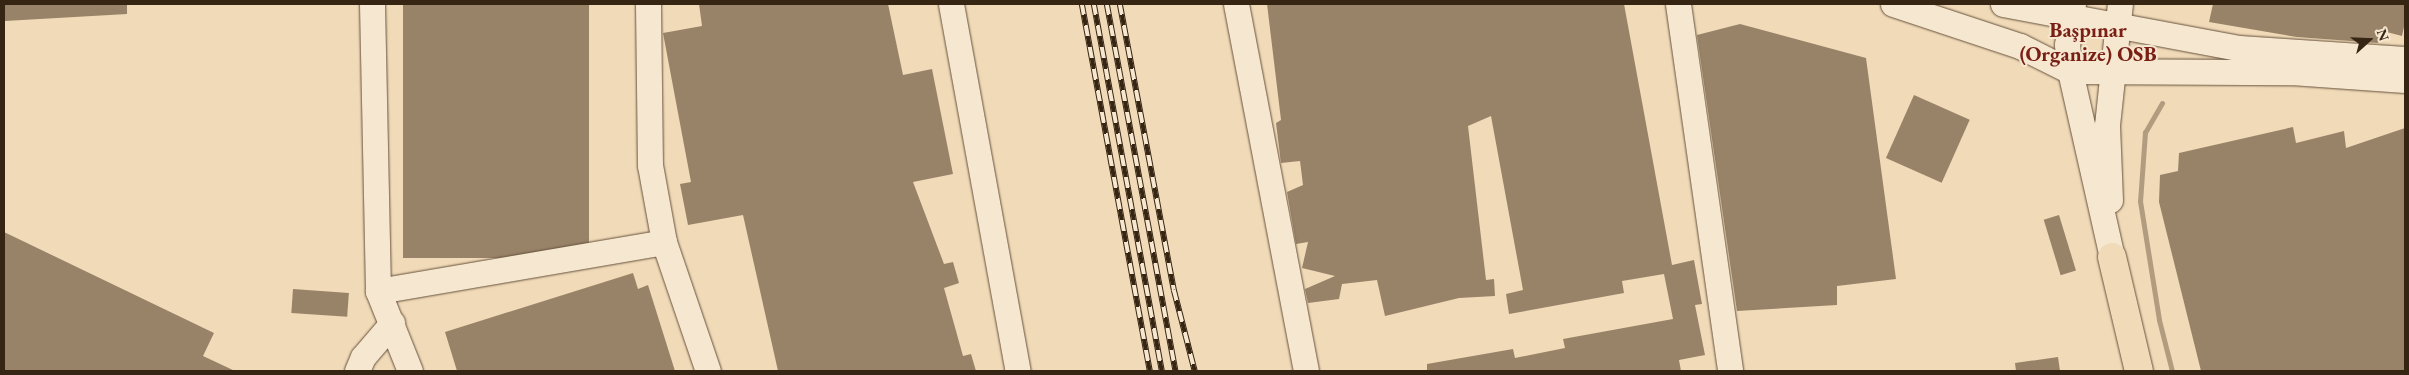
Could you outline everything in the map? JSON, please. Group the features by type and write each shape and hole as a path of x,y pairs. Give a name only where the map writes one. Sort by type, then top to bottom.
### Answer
{"main road":[{"path":"2112,257 2139,371"}],"street":[{"path":"372,4 378,291 410,371"},
{"path":"648,4 650,165 664,242 708,371"},
{"path":"951,4 1018,371"},
{"path":"1236,4 1306,371"},
{"path":"1678,4 1730,371"},
{"path":"1894,4 2020,46 2070,71 2112,69 2291,72 2405,80"},
{"path":"2003,4 2119,15 2239,48 2405,59"},
{"path":"2071,11 2070,71 2112,257"},
{"path":"2112,257 2107,124 2119,15"},
{"path":"378,291 664,242"},
{"path":"357,371 363,357 392,323"}],"building":[{"path":"4,4 127,4 127,14 5,21"},
{"path":"403,4 589,4 589,258 403,258"},
{"path":"699,4 888,4 903,75 932,69 953,174 913,182 944,264 953,262 959,283 944,288 963,356 971,354 976,371 778,371 743,215 688,225 680,184 691,182 663,33 702,26"},
{"path":"1267,4 1624,4 1672,265 1694,260 1702,304 1695,305 1705,355 1679,360 1681,371 1427,371 1427,364 1513,349 1515,358 1565,348 1563,339 1673,319 1664,274 1622,281 1624,293 1509,314 1506,294 1523,290 1491,116 1468,126 1486,280 1494,279 1495,296 1459,298 1385,316 1377,280 1342,284 1339,299 1308,303 1305,289 1335,276 1302,268 1308,242 1296,244 1287,192 1303,185 1300,161 1281,163 1276,123 1281,120"},
{"path":"2213,4 2405,4 2405,22 2402,36 2383,31 2378,43 2297,37 2209,22"},
{"path":"1740,24 1866,58 1896,279 1837,286 1837,305 1737,311 1697,35"},
{"path":"1914,95 1970,120 1942,183 1886,158"},
{"path":"2293,127 2296,143 2344,131 2346,148 2405,128 2405,371 2201,371 2159,202 2160,175 2178,171 2179,153"},
{"path":"2059,215 2076,270 2061,275 2044,220"},
{"path":"4,232 214,333 203,356 235,371 4,371"},
{"path":"633,273 638,289 648,285 675,371 457,371 445,332"},
{"path":"293,289 349,293 347,317 291,313"},
{"path":"2058,357 2060,371 2016,371 2015,363"}],"waterway":[{"path":"2162,103 2145,132 2140,201 2159,320 2172,371"}],"railway":[{"path":"1082,4 1150,371"},
{"path":"1094,4 1162,371"},
{"path":"1107,4 1176,371"},
{"path":"1120,4 1174,290 1195,371"}],"district":[{"name":"Başpınar (Organize) OSB","path":"2088,42"}]}
